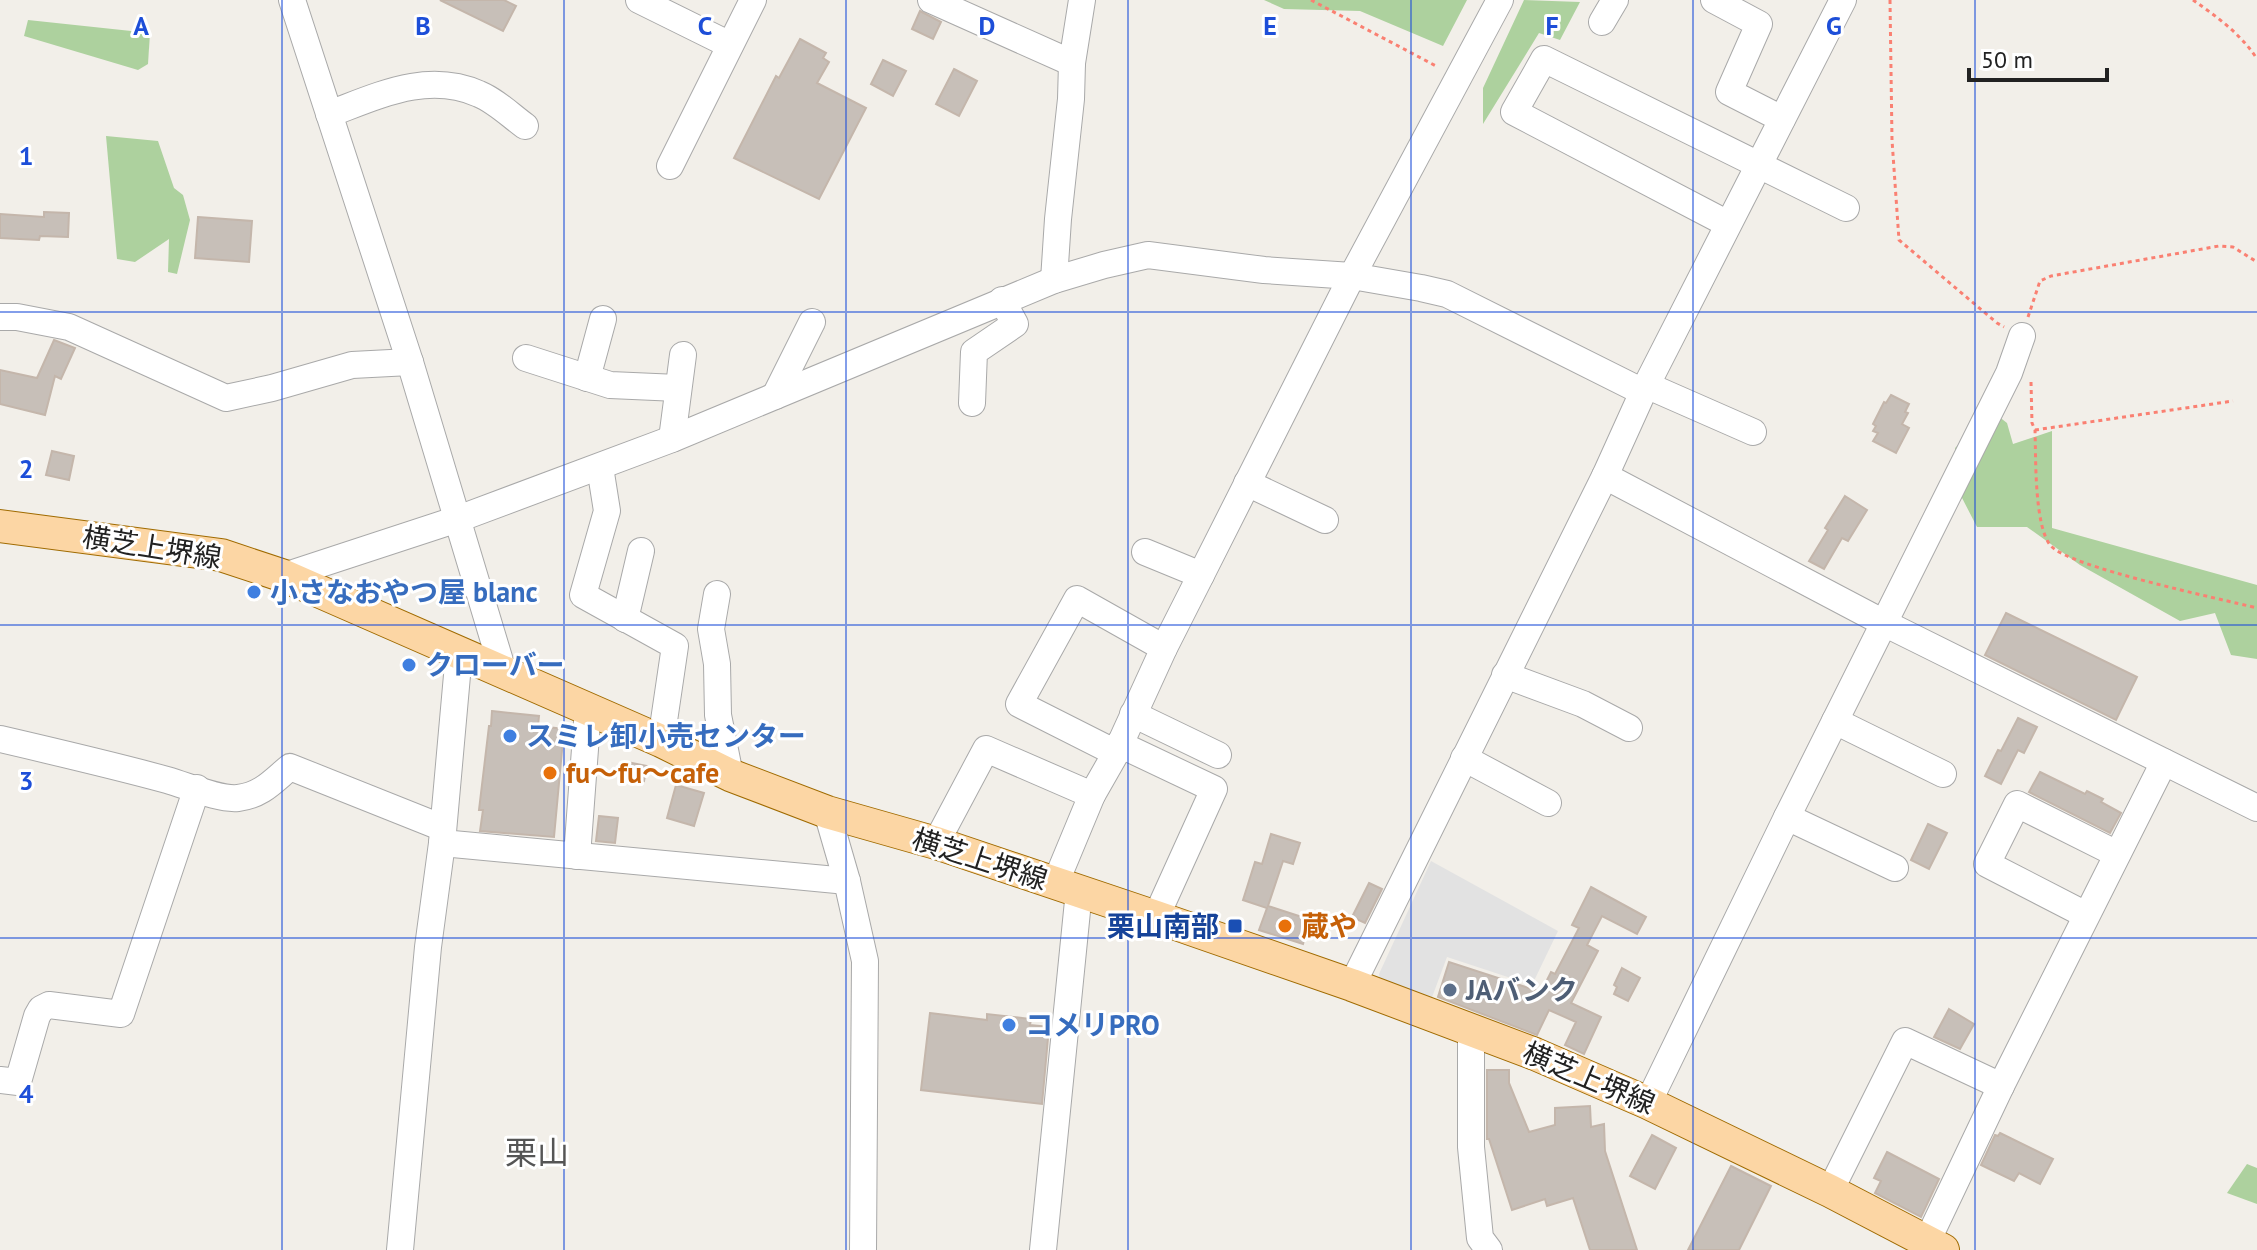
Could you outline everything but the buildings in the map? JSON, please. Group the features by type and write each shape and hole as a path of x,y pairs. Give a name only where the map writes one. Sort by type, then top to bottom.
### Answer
{"main road":[{"name":"横芝上堺線","path":"0,526 221,555 284,576 661,741 730,775 827,812 936,843 1156,917 1352,985 1535,1054 1648,1103 1830,1191 1931,1247"}],"street":[{"path":"292,0 410,362 503,671"},
{"path":"639,0 730,45"},
{"path":"670,166 753,0"},
{"path":"931,0 1072,63"},
{"path":"1054,280 1072,63 1082,0"},
{"path":"1043,1250 1067,887 1092,795 1352,276 1500,0"},
{"path":"1714,0 1759,24 1729,92 1782,119"},
{"path":"1352,985 1757,164 1843,0"},
{"path":"1728,224 1514,112 1544,59 1846,208"},
{"path":"329,114 400,88 447,84 480,94 525,126"},
{"path":"284,576 458,519 600,467 1054,280 1148,255 1264,270 1352,276 1447,294 1645,389 1753,432"},
{"path":"972,403 974,352 1015,324 1002,300"},
{"path":"0,317 17,317 69,327 226,398 352,365 410,362"},
{"path":"587,378 603,319"},
{"path":"775,396 812,322"},
{"path":"1648,1103 2009,373 2022,336"},
{"path":"672,439 683,355"},
{"path":"526,358 610,385 678,388"},
{"path":"600,467 607,511 583,595 675,646 661,741"},
{"path":"1605,476 1884,623 2257,808"},
{"path":"1247,483 1325,520"},
{"path":"625,619 641,551"},
{"path":"1145,552 1201,575"},
{"path":"717,594 711,629 717,664 718,715 730,775"},
{"path":"1156,917 1214,789 1019,704 1077,599 1164,648"},
{"path":"400,1250 459,653"},
{"path":"1505,675 1583,704 1629,728"},
{"path":"577,856 588,709"},
{"path":"1133,714 1218,755"},
{"path":"1835,721 1943,774"},
{"path":"0,739 86,758 219,796 236,798 258,794 290,767 442,836 577,856 847,881"},
{"path":"936,843 986,749 1092,795"},
{"path":"1464,758 1548,803"},
{"path":"1931,1247 2001,1086 2164,762"},
{"path":"0,1080 18,1082 41,1009 49,1005 121,1014 197,788"},
{"path":"2086,915 1987,864 2017,804 2117,854"},
{"path":"827,812 865,961 863,1250"},
{"path":"1787,817 1895,868"},
{"path":"1471,1030 1471,1147 1480,1238 1489,1250"},
{"path":"1830,1191 1905,1041 2001,1086"}],"path":[{"path":"1311,0 1459,78"},
{"path":"2193,0 2230,29 2257,59"},
{"path":"2022,336 2040,281 2051,276 2219,246 2233,247 2257,262"},
{"path":"2035,430 2233,401"}],"green space":[{"path":"1264,0 1467,0 1443,46 1360,11 1284,9"},
{"path":"1524,0 1580,2 1560,40 1539,33 1483,124 1483,88"},
{"path":"28,20 150,33 148,64 138,70 24,36"},
{"path":"106,136 158,141 174,188 183,195 190,220 177,274 168,272 169,239 135,262 117,259"},
{"path":"1993,412 2007,423 2013,444 2052,431 2052,528 2257,585 2257,659 2231,655 2215,613 2180,621 2080,565 2027,527 1977,527 1960,494 1955,448"},
{"path":"2247,1164 2257,1168 2257,1204 2227,1193"}],"shaded area":[{"path":"1431,861 1558,931 1532,985 1447,957 1431,1000 1380,982 1379,974"}],"place":[{"name":"小さなおやつ屋 blanc","path":"254,592"},
{"name":"クローバー","path":"409,665"},
{"name":"スミレ卸小売センター","path":"510,736"},
{"name":"fu～fu～cafe","path":"550,773"},
{"name":"栗山南部","path":"1235,926"},
{"name":"蔵や","path":"1285,926"},
{"name":"JAバンク","path":"1450,990"},
{"name":"コメリPRO","path":"1009,1025"}],"district":[{"name":"栗山","path":"537,1153"}]}
